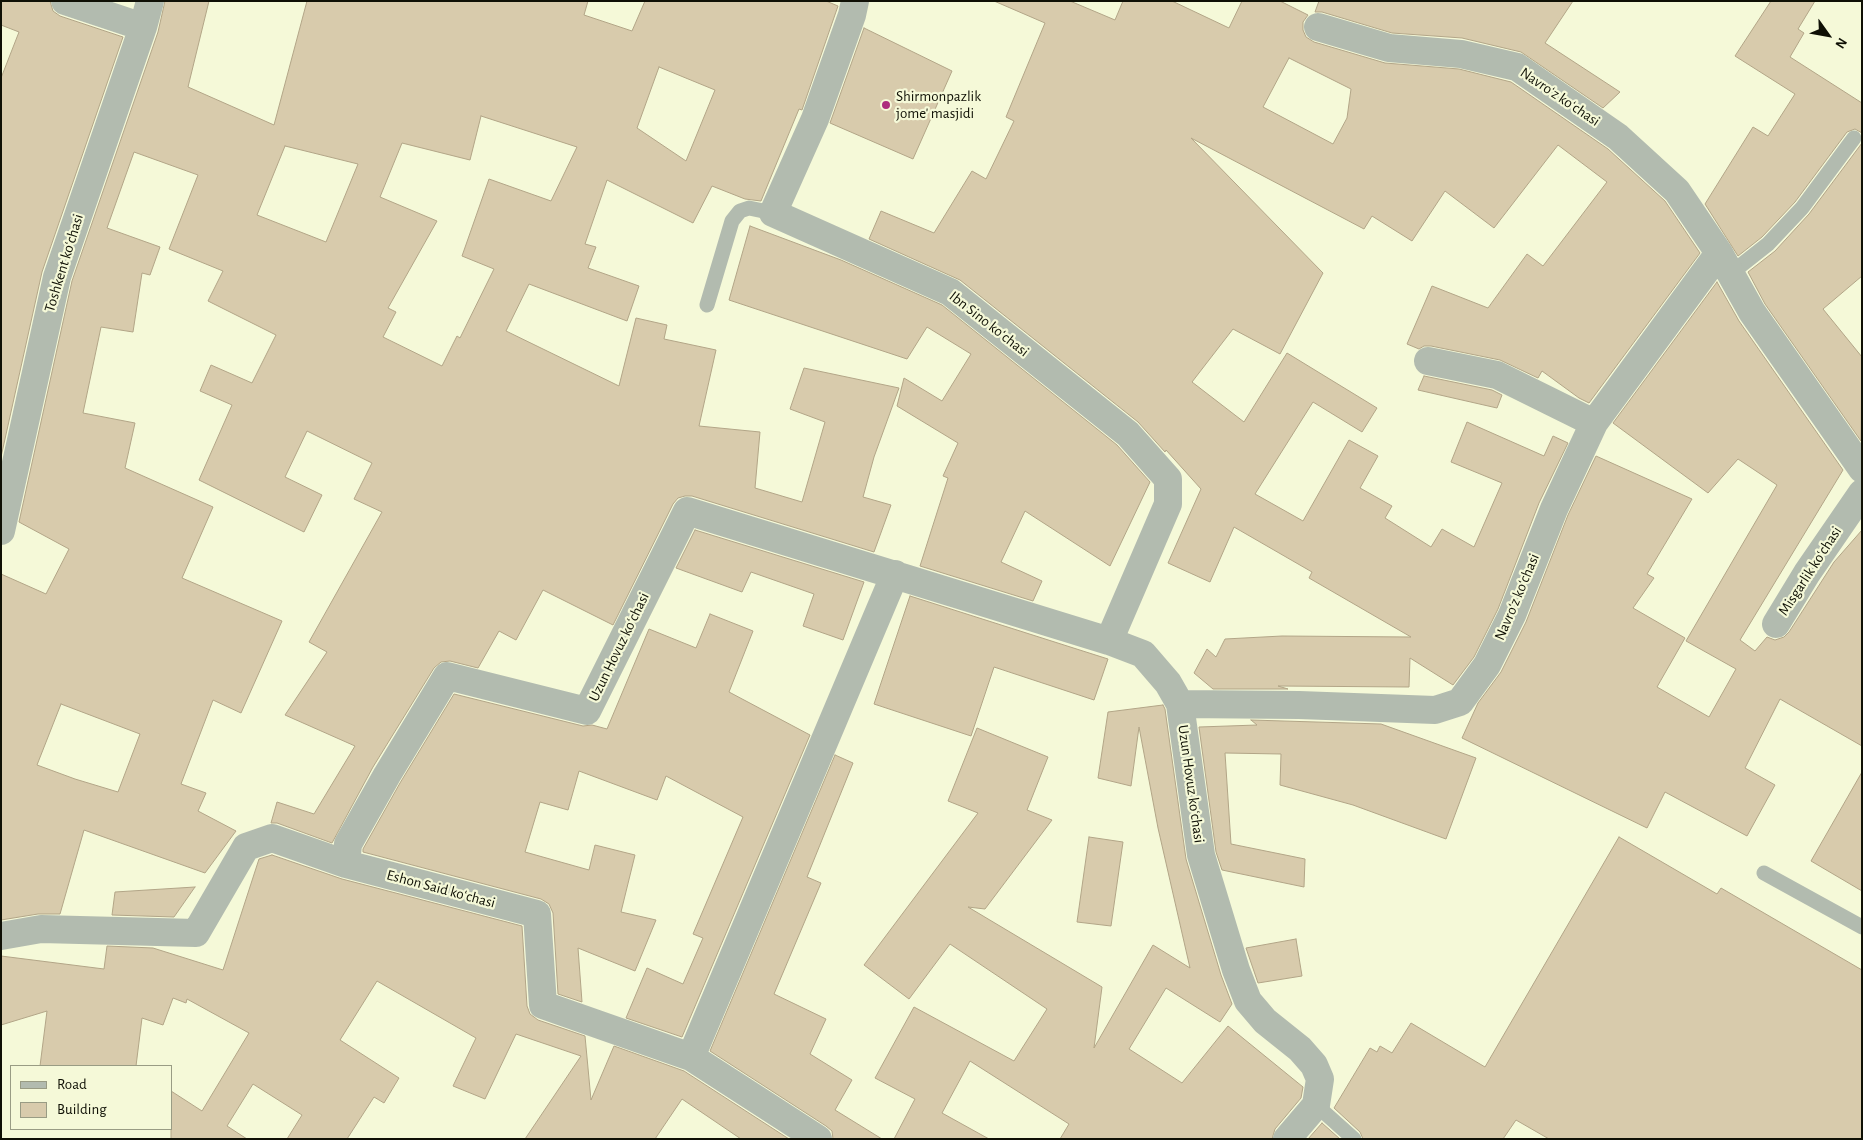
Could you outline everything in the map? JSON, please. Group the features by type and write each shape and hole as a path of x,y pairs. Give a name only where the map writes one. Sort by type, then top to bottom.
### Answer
{"street":[{"path":"64,1 143,27"},
{"name":"Toshkent koʻchasi","path":"1,531 56,277 143,27 150,1"},
{"path":"773,213 815,119 852,15 854,1"},
{"name":"Navroʻz koʻchasi","path":"1318,27 1389,48 1461,54 1517,67 1618,136 1677,191 1724,263 1752,312 1862,469"},
{"name":"Ibn Sino koʻchasi","path":"773,213 950,292 1128,434 1168,479 1168,504 1109,641"},
{"name":"Navroʻz koʻchasi","path":"1180,704 1299,704 1435,710 1460,702 1487,665 1512,615 1554,509 1594,423 1724,263"},
{"path":"1428,361 1497,375 1594,423"},
{"name":"Misgarlik koʻchasi","path":"1776,624 1807,573 1862,493"},
{"name":"Uzun Hovuz koʻchasi","path":"346,864 348,844 447,676 587,711 687,511 1109,641 1143,654 1168,683 1180,704 1201,855 1236,970 1248,1001 1265,1021 1300,1049 1314,1065 1320,1079 1316,1104"},
{"path":"691,1057 895,574"},
{"name":"Eshon Said koʻchasi","path":"1,936 41,929 196,933 246,847 272,838 346,864 537,914 543,1005 691,1057 818,1139"},
{"path":"1286,1139 1316,1104"}],"lane":[{"path":"1724,263 1768,244 1802,208 1854,138"},
{"path":"707,305 732,221 740,211 749,208 773,213"},
{"path":"1764,873 1862,927"},
{"path":"1316,1104 1354,1139"}],"building":[{"path":"1,1 50,1 53,11 60,16 123,37 42,272 1,457 1,78 19,32 1,25"},
{"path":"165,1 209,1 188,87 274,125 307,1 588,1 584,15 632,31 645,1 826,1 838,6 802,110 799,109 761,201 745,199 712,186 693,223 607,180 585,244 596,247 588,268 639,286 627,321 529,284 506,331 619,386 636,318 667,325 664,339 716,350 699,426 760,432 755,488 802,502 825,422 790,409 804,368 899,388 874,457 863,497 891,505 874,552 692,496 678,498 673,504 613,625 543,590 516,640 499,631 478,668 450,661 441,662 434,668 373,767 332,843 277,823 271,823 277,802 314,814 355,746 285,715 327,652 309,642 382,512 354,499 372,463 307,431 285,477 322,495 304,532 199,480 232,405 200,391 211,365 252,383 276,335 208,301 223,271 169,249 198,175 134,152 107,228 160,247 150,275 142,273 133,332 101,327 83,413 135,423 125,468 213,507 182,578 282,621 241,713 213,700 181,784 206,793 198,811 236,831 205,873 84,830 60,914 38,914 1,920 1,574 46,594 69,549 19,522 72,281 158,32","holes":["659,67 715,90 686,161 637,128","481,116 577,147 551,201 489,179 462,256 494,269 460,338 457,336 442,366 383,337 396,312 388,308 437,221 380,197 402,143 470,160","285,146 358,164 326,242 257,215","61,704 140,734 118,792 37,765"]},
{"path":"994,1 1070,1 1115,20 1123,1 1172,1 1229,28 1242,1 1280,1 1308,15 1303,22 1303,30 1306,37 1314,42 1385,63 1459,69 1511,82 1608,149 1665,201 1700,253 1589,403 1542,371 1538,378 1500,360 1431,346 1424,346 1419,349 1407,344 1432,286 1488,308 1527,254 1543,266 1607,182 1558,145 1494,228 1445,191 1412,241 1372,216 1364,229 1191,138 1323,273 1280,354 1233,329 1192,382 1244,422 1287,353 1377,408 1362,432 1313,402 1255,494 1303,521 1349,440 1378,456 1360,488 1392,506 1385,518 1431,547 1442,529 1474,547 1502,483 1451,462 1467,422 1544,456 1553,436 1568,443 1539,503 1498,609 1474,657 1453,685 1410,658 1409,687 1278,686 1288,689 1213,689 1194,673 1207,649 1216,657 1225,639 1282,636 1411,637 1309,578 1312,572 1234,527 1210,582 1168,563 1201,489 1166,450 1165,452 1138,422 960,280 869,239 881,211 934,233 972,171 986,179 1014,121 1006,117 1045,23","holes":["1289,58 1351,89 1347,118 1333,144 1263,107"]},
{"path":"1319,1 1573,1 1545,43 1620,92 1603,108 1521,52 1462,38 1392,33 1322,12 1315,12"},
{"path":"1771,1 1815,1 1798,29 1804,33 1790,57 1862,103 1862,133 1855,129 1847,132 1795,202 1762,237 1738,256 1705,204 1753,127 1768,136 1795,94 1735,56"},
{"name":"Shirmonpazlik jome' masjidi","path":"864,28 952,71 913,159 830,123"},
{"path":"1862,143 1862,276 1823,309 1862,357 1861,441 1765,304 1748,272 1775,251 1809,214"},
{"path":"750,226 841,260 942,305 1117,445 1150,482 1110,566 1025,511 1001,562 1042,581 1033,601 920,566 948,478 943,476 958,443 897,406 904,378 942,401 971,354 927,327 907,359 729,300"},
{"path":"1717,282 1739,321 1843,470 1740,640 1755,651 1767,637 1775,640 1784,637 1834,562 1862,530 1862,746 1780,699 1745,768 1775,785 1747,836 1665,792 1647,828 1462,738 1478,703 1501,672 1526,622 1568,515 1596,456 1692,499 1647,574 1654,578 1633,608 1685,638 1657,687 1709,717 1736,669 1686,641 1777,485 1738,459 1708,493 1613,423"},
{"path":"1424,376 1492,390 1502,395 1497,408 1418,390"},
{"path":"695,530 864,582 843,640 803,626 814,594 751,572 742,592 676,568"},
{"path":"910,596 1108,659 1094,700 994,667 971,736 874,704"},
{"path":"710,614 753,631 729,692 810,735 682,1037 626,1018 647,968 683,984 703,938 693,934 743,817 666,776 657,800 579,771 568,810 540,802 525,852 589,870 595,845 635,855 621,912 656,920 635,971 578,948 582,1002 558,994 553,913 549,904 541,899 363,852 363,849 400,783 454,694 583,726 592,725 607,729 649,629 696,648"},
{"path":"1163,705 1186,859 1221,975 1232,1004 1220,1022 1166,988 1129,1049 1182,1083 1228,1026 1303,1087 1301,1098 1275,1129 1272,1139 1060,1139 1069,1124 970,1061 942,1113 989,1139 894,1139 915,1099 875,1078 914,1007 1014,1061 1047,1009 950,944 909,999 864,965 978,813 948,801 977,728 1048,757 1027,810 1052,820 985,909 968,907 1102,987 1094,1048 1153,945 1190,968 1158,828 1139,727 1131,786 1098,778 1108,712"},
{"path":"1251,720 1381,724 1476,758 1446,839 1353,805 1280,785 1281,754 1225,753 1231,844 1305,859 1304,887 1222,870 1216,852 1199,727 1257,725"},
{"path":"835,755 853,763 807,877 821,883 774,994 826,1019 810,1054 852,1080 835,1110 882,1139 833,1139 832,1131 826,1126 710,1051"},
{"path":"1862,772 1862,891 1811,861"},
{"path":"1089,837 1123,842 1111,926 1077,922"},
{"path":"1619,837 1717,894 1721,888 1862,970 1862,1139 1549,1139 1516,1120 1503,1139 1363,1139 1360,1132 1334,1108 1370,1048 1377,1052 1380,1046 1392,1053 1411,1023 1485,1067"},
{"path":"272,855 342,879 522,926 527,1006 530,1014 538,1020 585,1036 591,1100 614,1046 684,1071 789,1139 741,1139 682,1099 655,1139 525,1139 581,1056 516,1034 485,1099 453,1086 476,1038 377,981 340,1040 399,1078 384,1103 374,1097 347,1139 287,1139 302,1115 253,1084 227,1126 247,1139 171,1139 172,1092 202,1111 249,1033 187,999 186,1003 173,998 163,1025 142,1018 136,1065 40,1065 47,1011 1,1025 1,956 104,969 107,946 153,948 223,970 259,859"},
{"path":"195,887 174,917 112,915 115,892"},
{"path":"1296,939 1302,976 1258,983 1246,948"},
{"path":"1322,1123 1340,1139 1308,1139"}],"place":[{"name":"Shirmonpazlik jome' masjidi","path":"886,105"}]}
